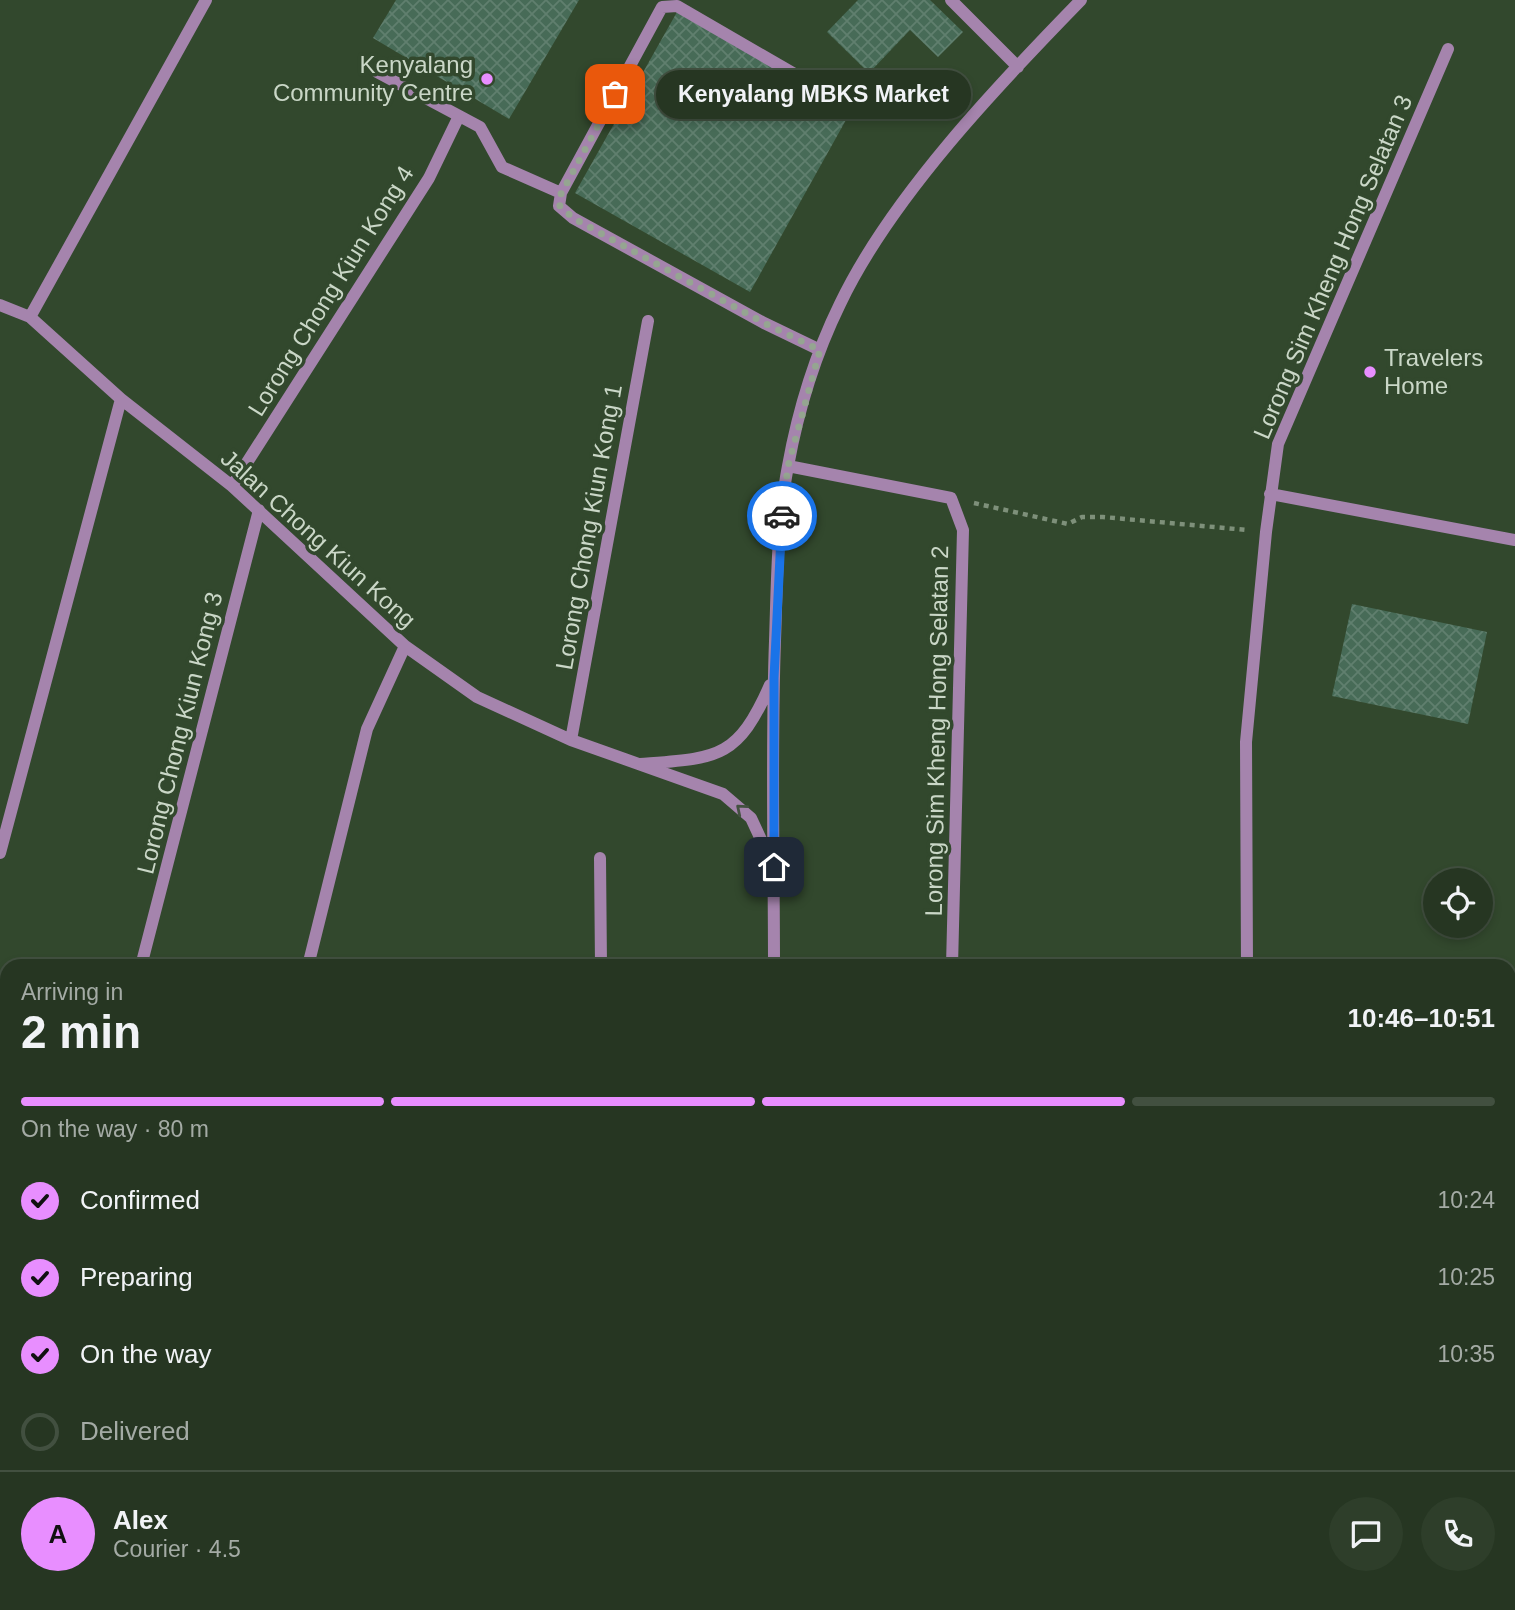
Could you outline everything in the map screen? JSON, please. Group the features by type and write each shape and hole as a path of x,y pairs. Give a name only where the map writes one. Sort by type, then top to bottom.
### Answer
{"street":[{"path":"30,317 206,0"},
{"path":"951,0 1018,68"},
{"path":"774,959 774,678 778,552 788,466 820,350 841,303 886,228 956,136 1076,2"},
{"path":"820,350 764,323 573,218 559,205 561,194 662,7 669,4 848,105"},
{"name":"Lorong Sim Kheng Hong Selatan 3","path":"1247,959 1246,742 1270,494 1278,444 1448,49"},
{"path":"377,72 480,127 502,167 561,194"},
{"name":"Lorong Chong Kiun Kong 4","path":"232,486 429,178 459,116"},
{"name":"Jalan Chong Kiun Kong","path":"0,304 30,317 121,398 232,486 405,646 477,697 572,740 723,794 751,818 774,867"},
{"name":"Lorong Chong Kiun Kong 1","path":"572,740 648,321"},
{"path":"0,853 121,398"},
{"path":"788,466 951,498"},
{"path":"1270,494 1515,540"},
{"name":"Lorong Sim Kheng Hong Selatan 2","path":"951,498 963,530 952,959"},
{"name":"Lorong Chong Kiun Kong 3","path":"143,959 259,510"},
{"path":"310,959 367,729 405,646"},
{"name":"Jalan Chong Kiun Kong","path":"633,764 695,760 732,747 755,719 774,678"},
{"path":"600,858 601,959"}],"path":[{"path":"951,498 1068,524 1082,517 1103,517 1266,532"}],"building":[{"name":"Kenyalang Community Centre","path":"396,0 579,0 509,119 373,38"},
{"path":"858,0 930,0 963,32 938,57 910,30 869,73 827,32"},
{"path":"677,12 851,111 750,292 575,193"},
{"path":"1352,604 1487,632 1468,724 1332,696"}],"way so far":[{"path":"615,94 561,194 559,205 573,218 764,323 820,350 788,466 782,516"}],"place":[{"name":"Kenyalang Community Centre","path":"487,79"},
{"name":"Kenyalang MBKS Market","path":"615,94"},
{"name":"Travelers Home","path":"1370,372"}],"route":[{"path":"774,867 774,678 778,552 782,516"}]}
